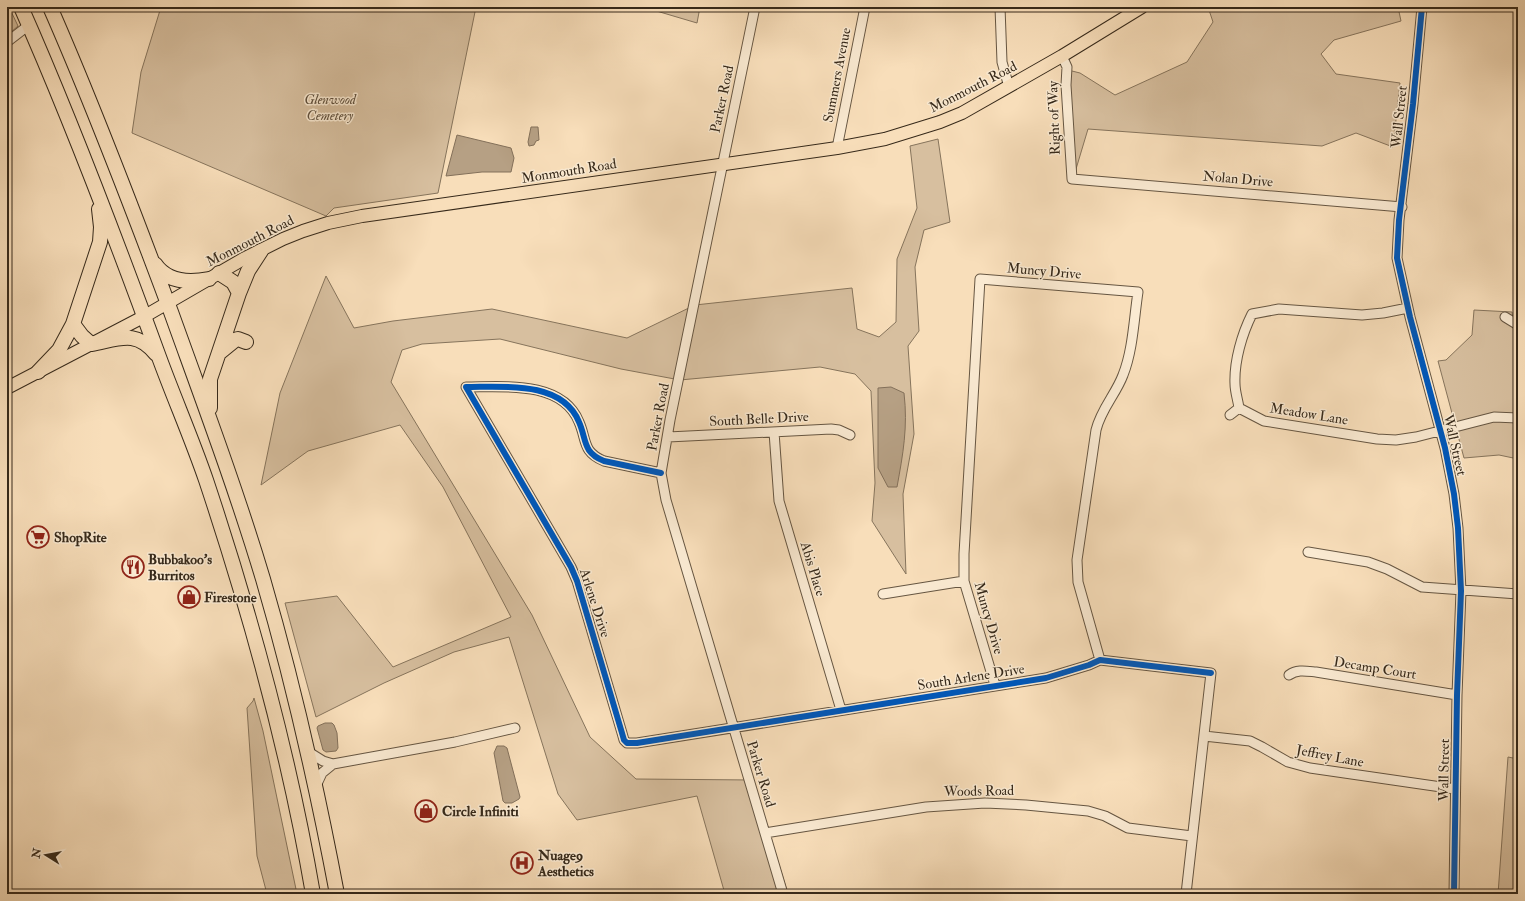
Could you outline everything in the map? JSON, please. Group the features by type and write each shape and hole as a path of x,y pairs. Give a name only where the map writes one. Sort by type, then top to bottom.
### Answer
{"highway":[{"path":"21,7 81,148 206,481 269,691 286,760 313,894"},
{"path":"50,7 91,103 151,256 210,418 263,581 295,695 316,787 337,894"},
{"path":"38,372 59,350 73,324 100,242 101,227 98,192"},
{"path":"210,418 210,379 239,293 248,271 261,251"},
{"path":"151,256 163,274 172,278 198,281 214,276 233,282 239,293"},
{"path":"73,324 82,336 91,344 134,338 146,343 159,357"},
{"path":"218,353 235,340 238,339 246,342"}],"main road":[{"name":"Monmouth Road","path":"7,388 145,316 245,258 303,231 362,216 837,148 885,139 940,122 962,113 1062,56 1142,7"}],"street":[{"name":"Parker Road","path":"755,7 661,473 668,510 783,894"},
{"name":"Summers Avenue","path":"837,148 865,7"},
{"path":"1000,7 1002,62 1009,87"},
{"name":"Wall Street","path":"1422,7 1396,258 1446,455 1457,511 1461,591 1457,695 1455,789 1456,854 1454,894"},
{"path":"7,42 29,25"},
{"name":"Right of Way","path":"1062,56 1067,67 1066,85 1072,180"},
{"name":"Nolan Drive","path":"1072,180 1402,207"},
{"path":"974,272 980,279"},
{"name":"Muncy Drive","path":"995,686 964,581 964,546 980,279 1141,290 1125,369 1101,415 1096,430 1077,560 1078,582 1100,660"},
{"path":"1230,415 1240,408 1235,389 1235,376 1242,337 1249,310 1279,309 1362,315 1408,308"},
{"path":"1505,317 1518,325"},
{"name":"Arlene Drive","path":"661,473 595,458 586,446 579,422 575,415 565,403 554,395 539,390 524,388 466,387 571,567 577,581 624,740 629,744 732,727"},
{"name":"Meadow Lane","path":"1240,408 1264,421 1377,439 1405,439 1494,417 1518,418"},
{"name":"South Belle Drive","path":"668,437 831,429 839,430 850,435"},
{"name":"Abis Place","path":"774,432 780,508 841,710"},
{"path":"1308,552 1368,562 1422,587 1518,594"},
{"path":"883,594 964,581"},
{"name":"South Arlene Drive","path":"732,727 1046,678 1100,660 1214,670 1204,736 1186,894"},
{"name":"Decamp Court","path":"1289,675 1300,670 1457,695"},
{"path":"308,751 323,761 333,764 463,740 515,728"},
{"name":"Jeffrey Lane","path":"1204,736 1250,742 1288,762 1310,768 1455,789"},
{"path":"316,787 322,774 333,764"},
{"name":"Woods Road","path":"765,833 926,807 985,804 1026,805 1088,812 1105,816 1128,828 1192,836"}],"green space":[{"path":"7,7 9,7 18,26 10,33 7,28"},
{"name":"Glenwood Cemetery","path":"161,7 476,7 438,193 334,208 326,216 132,133 141,72"},
{"path":"643,7 700,7 697,23"},
{"path":"1208,7 1398,7 1401,21 1334,40 1321,54 1336,74 1400,83 1393,147 1356,133 1322,146 1088,129 1073,179 1068,70 1080,73 1115,95 1187,62 1213,22"},
{"path":"938,139 950,222 924,230 915,267 919,331 908,346 914,434 903,494 906,574 872,521 875,483 871,391 855,374 820,367 680,380 621,369 500,339 422,344 402,350 391,382 532,615 590,737 636,779 753,780 788,894 725,894 697,796 577,820 558,794 509,637 454,652 384,683 316,717 285,603 337,596 393,667 511,617 443,487 400,425 308,451 261,485 280,393 326,276 354,328 393,321 492,309 627,338 695,305 852,288 857,329 879,337 896,322 897,259 917,208 910,146"},
{"path":"1474,310 1512,312 1518,367 1518,459 1499,455 1464,458 1438,361 1446,360 1472,335"},
{"path":"254,698 263,731 297,894 267,894 257,856 247,708"},
{"path":"1508,757 1518,759 1518,894 1498,894"}],"shaded area":[{"path":"531,127 538,127 539,140 536,141 534,145 529,146 528,142"},
{"path":"457,135 511,148 514,158 511,172 482,172 446,176"},
{"path":"891,387 904,393 905,405 904,440 897,487 888,487 878,468 878,388"},
{"path":"325,723 332,723 334,725 337,733 338,748 336,751 326,752 323,750 317,728"},
{"path":"497,746 504,746 507,748 520,797 512,803 505,803 503,801 494,753"}],"cycle path":[{"path":"1422,7 1413,104 1399,220 1397,258 1410,317 1445,448 1454,494 1458,528 1461,591 1457,695 1454,894"},
{"path":"661,473 604,461 592,454 586,445 579,422 571,408 559,399 545,392 513,387 466,387 571,567 577,581 624,740 627,743 637,743 1046,678 1089,665 1100,660 1211,673"}],"place":[{"name":"ShopRite","path":"38,537"},
{"name":"Bubbakoo's Burritos","path":"133,567"},
{"name":"Firestone","path":"189,597"},
{"name":"Circle Infiniti","path":"426,811"},
{"name":"Nuage9 Aesthetics","path":"522,863"}]}
